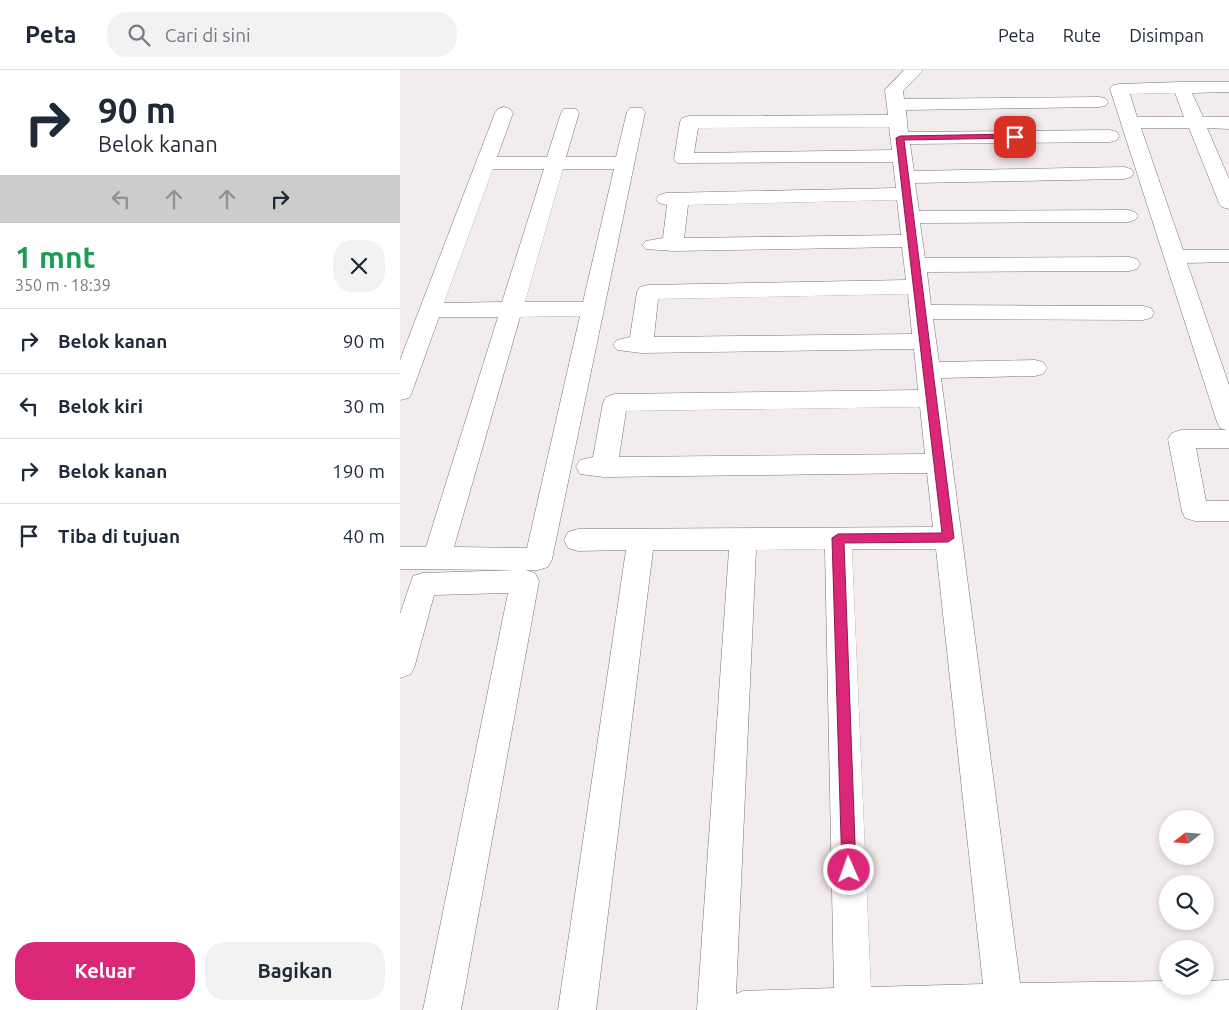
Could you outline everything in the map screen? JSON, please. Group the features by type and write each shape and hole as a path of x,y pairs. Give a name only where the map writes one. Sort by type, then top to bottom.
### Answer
{"street":[{"path":"914,70 894,90 1005,1006"},
{"path":"1181,87 1229,203"},
{"path":"1229,87 1120,89 1229,422"},
{"path":"908,201 1099,102"},
{"path":"437,558 570,112"},
{"path":"400,558 538,559 636,112"},
{"path":"400,392 504,113"},
{"path":"1129,264 908,201 689,122 684,159 908,201 1143,313"},
{"path":"1130,122 1229,122"},
{"path":"925,341 633,345 648,292 908,201 1110,136"},
{"path":"485,163 625,163"},
{"path":"1124,173 908,201 663,245 672,199 908,201 1128,216"},
{"path":"1175,257 1229,256"},
{"path":"431,310 593,309"},
{"path":"928,370 1035,368"},
{"path":"931,398 615,403 596,466 939,463"},
{"path":"1229,439 1182,439 1196,511 1229,511"},
{"path":"838,538 853,1006"},
{"path":"578,540 948,538"},
{"path":"716,1010 743,539"},
{"path":"577,1010 641,540"},
{"path":"400,665 423,584 525,581 442,1010"},
{"path":"742,1010 853,1006 1005,1006 1229,999"}],"route":[{"path":"849,870 838,538 948,538 900,138 1015,137"}]}
